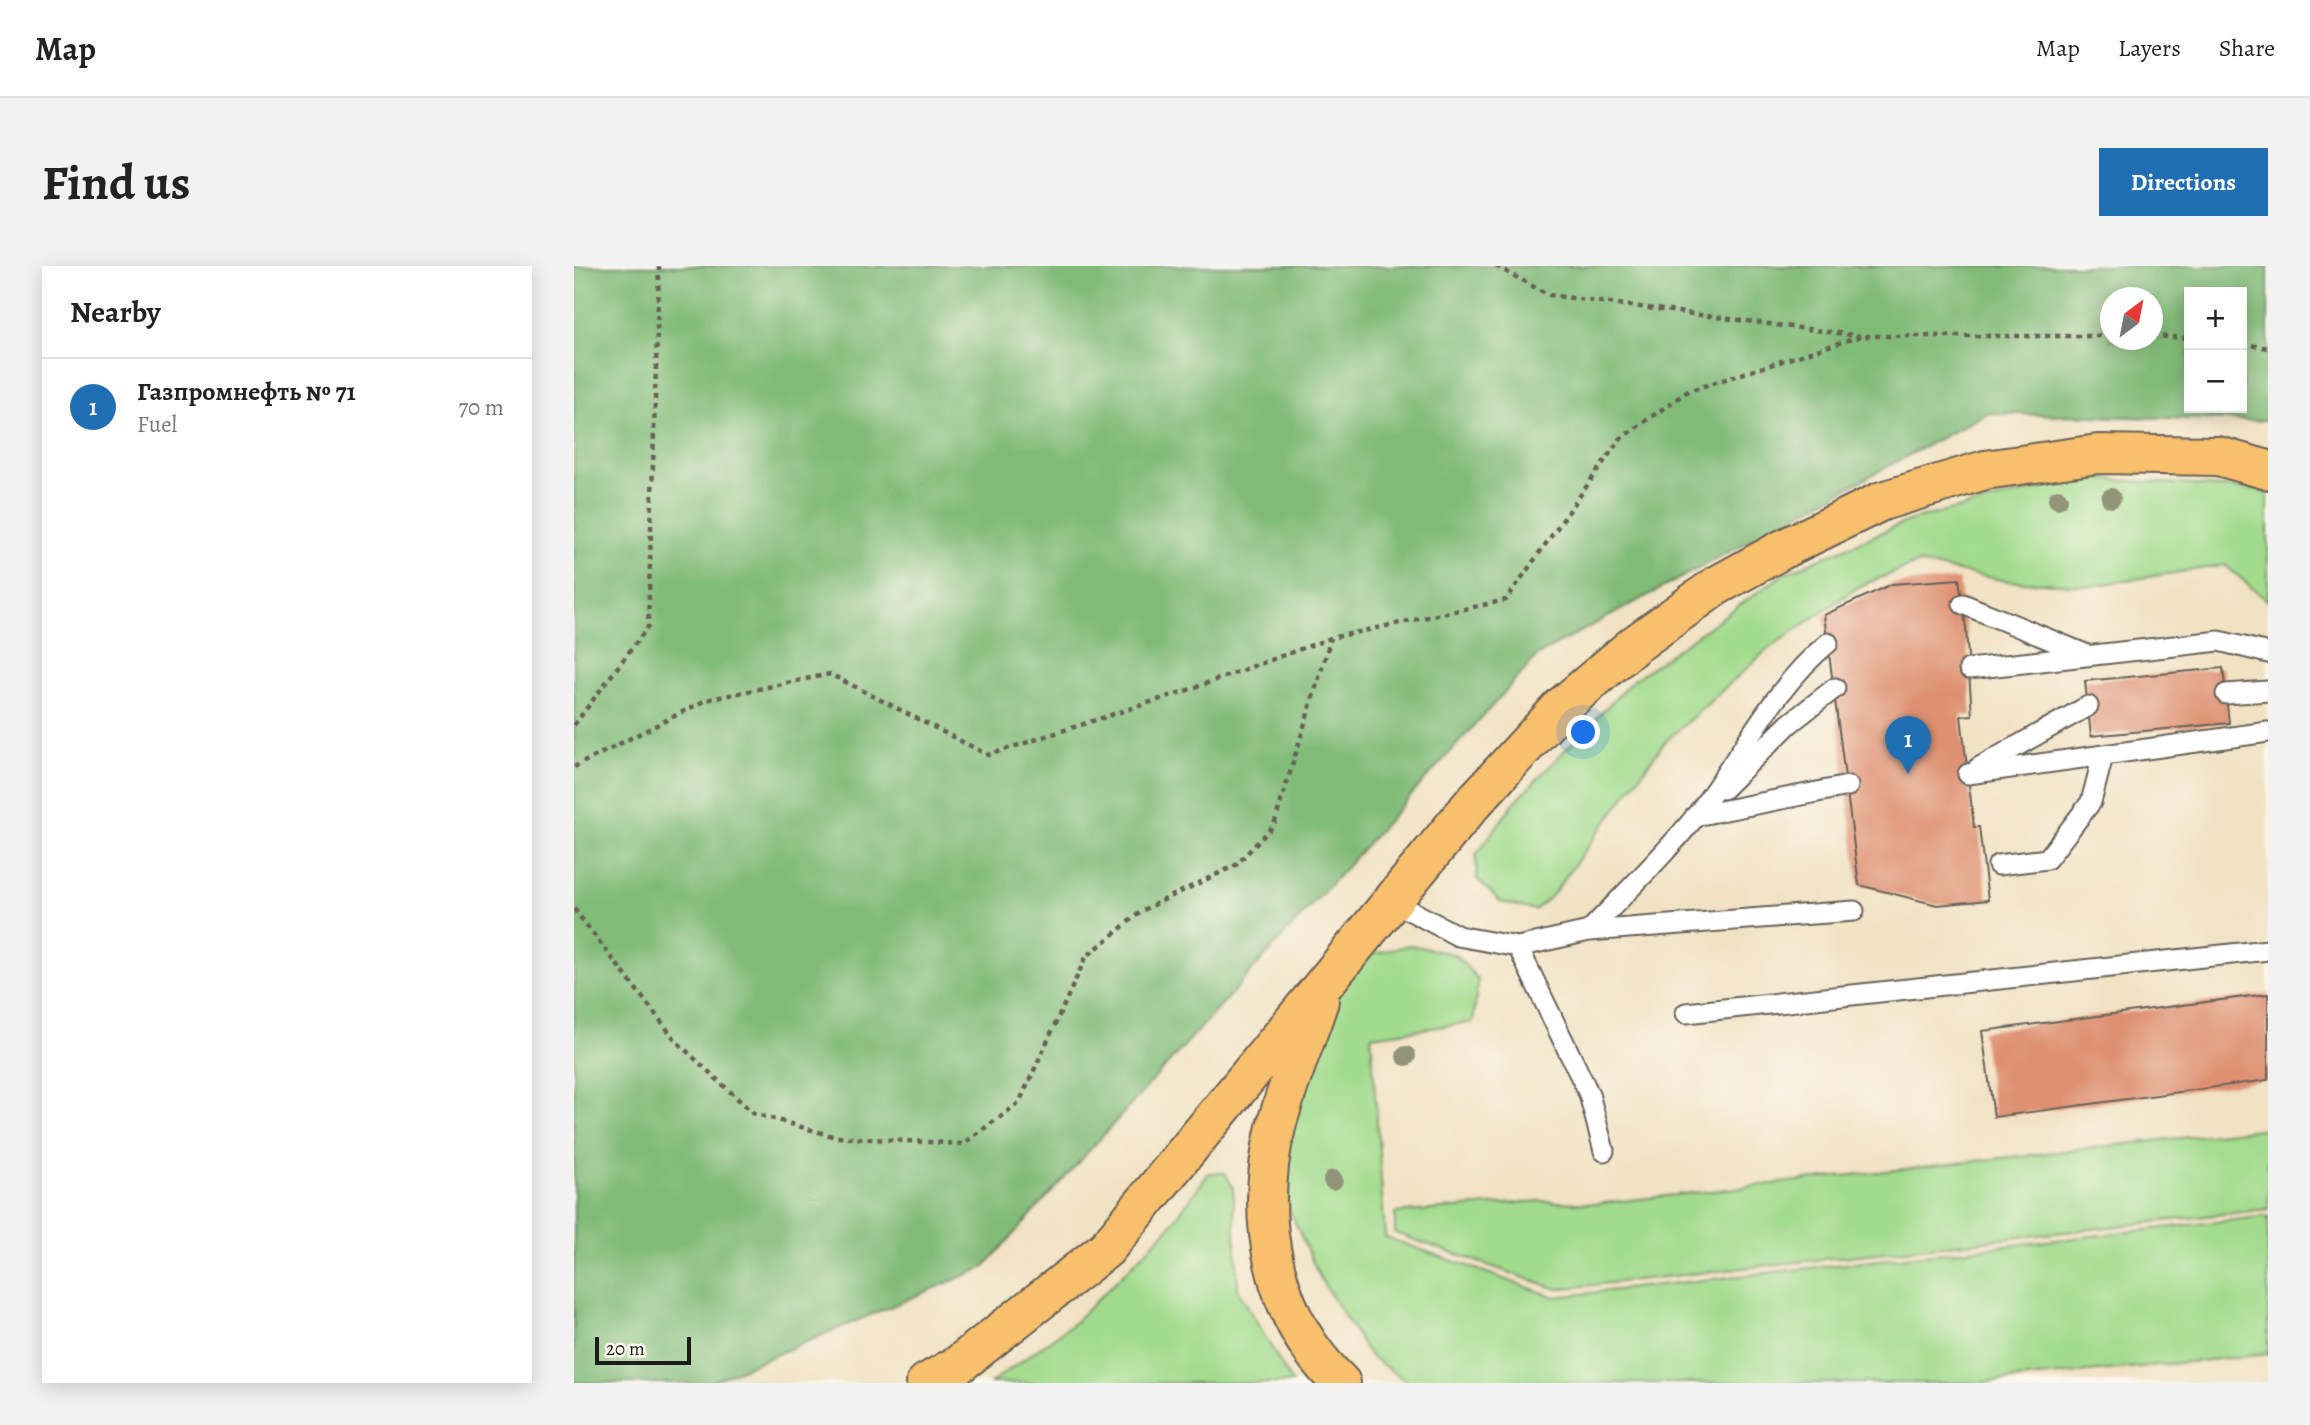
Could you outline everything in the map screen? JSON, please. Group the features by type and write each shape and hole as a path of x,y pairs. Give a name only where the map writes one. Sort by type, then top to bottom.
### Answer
{"highway":[{"path":"926,1383 958,1365 1106,1249 1472,804 1561,707 1633,646 1716,586 1785,548 1882,501 1985,470 2098,454 2218,456 2268,470"},
{"path":"1326,979 1276,1128 1268,1193 1273,1269 1291,1317 1316,1360 1340,1383"}],"lane":[{"path":"1962,604 2089,655"},
{"path":"1969,670 2219,641 2268,653"},
{"path":"1695,816 1770,703 1804,663 1828,643"},
{"path":"1589,931 1695,816 1789,724 1835,688"},
{"path":"2226,694 2268,691"},
{"path":"2088,706 1968,774 2268,732"},
{"path":"1998,865 2047,859 2091,802 2103,757"},
{"path":"1695,816 1848,786"},
{"path":"1392,901 1458,936 1518,947 1589,931 1854,911"},
{"path":"1518,947 1589,1094 1604,1151"},
{"path":"1686,1013 2268,950"}],"path":[{"path":"574,725 648,627 659,266"},
{"path":"1496,266 1549,295 1861,336 2100,336"},
{"path":"574,767 706,700 830,674 988,755 1188,690 1331,638 1506,600 1620,439 1688,391 1861,336"},
{"path":"2163,336 2184,338"},
{"path":"2247,345 2268,348"},
{"path":"574,909 677,1042 753,1113 836,1137 963,1144 1019,1103 1086,957 1143,910 1236,865 1274,825 1331,638"}],"green space":[{"path":"574,266 2268,266 2268,421 1987,413 1539,654 983,1268 708,1383 574,1383"},
{"path":"2086,478 2268,490 2268,601 2225,565 2090,586 2007,581 1918,563 1860,586 1768,649 1664,743 1553,894 1535,910 1501,902 1477,879 1476,855 1514,803 1632,681 1784,574 1911,520"},
{"path":"1409,945 1454,954 1478,979 1473,1022 1371,1036 1385,1237 1555,1297 2268,1216 2268,1354 1979,1383 1409,1383 1370,1356 1320,1278 1289,1209 1279,1120 1296,1032 1358,958"},
{"path":"2268,1128 2268,1209 1557,1289 1395,1233 1395,1213 1540,1201 1595,1204"},
{"path":"1209,1173 1225,1173 1233,1188 1238,1290 1292,1383 991,1383 1074,1323 1168,1229"}],"building":[{"path":"1959,579 1966,628 1972,715 1961,716 1974,827 1979,827 1988,900 1937,905 1859,885 1824,615 1892,584"},
{"path":"2223,668 2229,723 2091,736 2085,681"},
{"path":"2268,994 2268,1080 1994,1117 1982,1031"}],"place":[{"name":"Газпромнефть № 71","path":"1908,774"}]}
